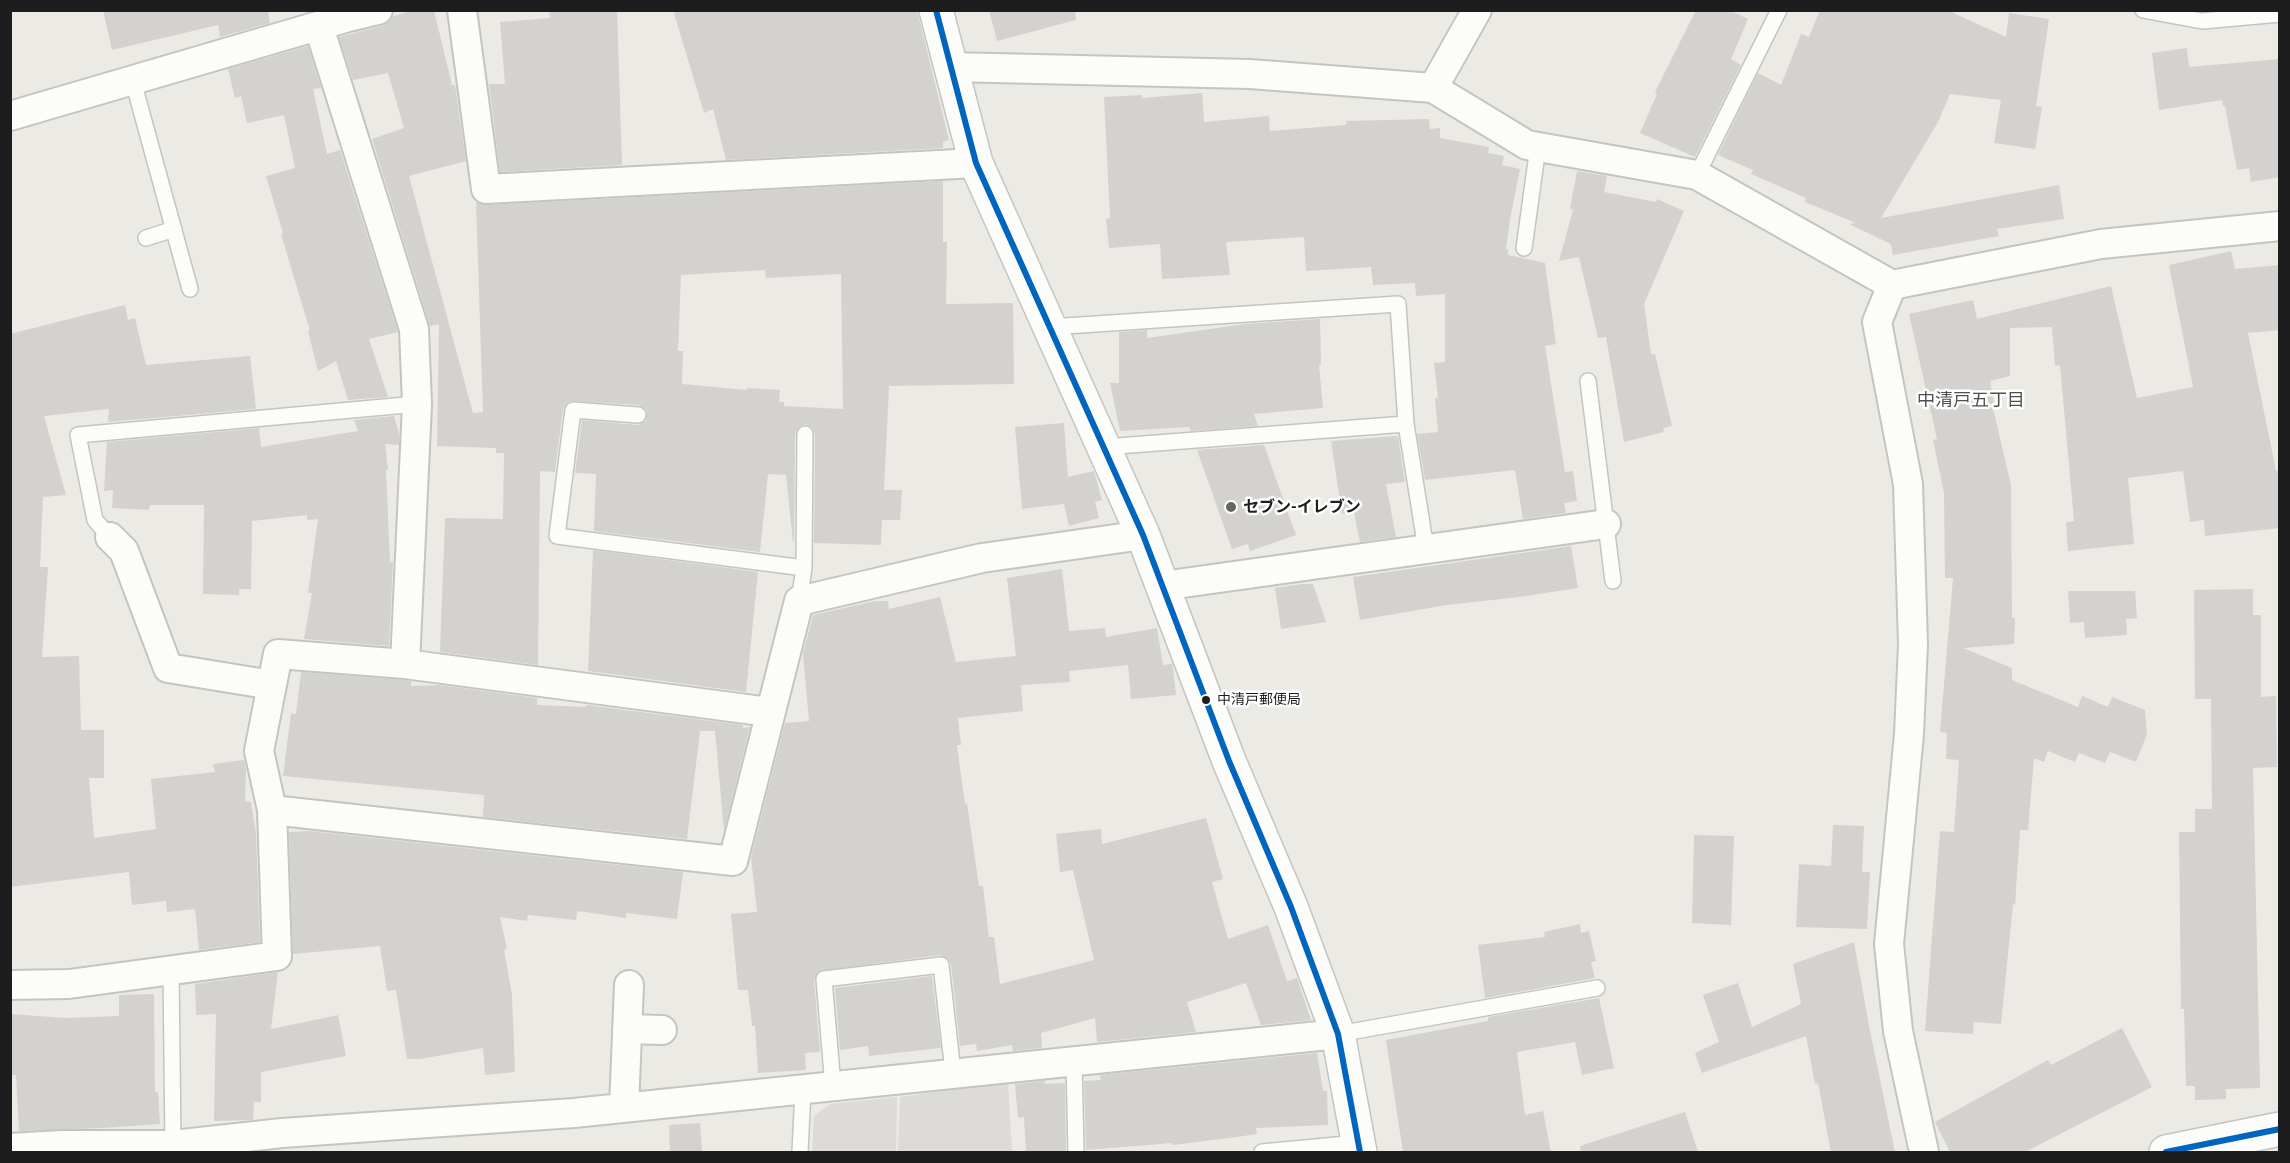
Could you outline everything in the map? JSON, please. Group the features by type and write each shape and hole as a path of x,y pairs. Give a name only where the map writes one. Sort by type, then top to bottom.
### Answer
{"street":[{"path":"10,116 378,10"},
{"path":"462,10 486,189 976,163"},
{"path":"936,10 976,163 1143,535 1229,761 1291,907 1338,1034 1359,1148"},
{"path":"1433,88 1478,10"},
{"path":"319,27 414,329 417,404 405,664"},
{"path":"951,67 1250,74 1433,88 1527,145 1697,174 1892,285 2101,244 2280,226"},
{"path":"1892,285 1877,322 1908,484 1912,644 1909,734 1889,944 1898,1031 1924,1152"},
{"path":"1162,586 1605,524"},
{"path":"272,810 733,861 769,711 799,601 982,558 1143,535"},
{"path":"110,537 124,550 168,668 272,685"},
{"path":"10,985 69,984 277,956 272,810 259,751 278,654 405,664 769,711"},
{"path":"624,1108 629,985"},
{"path":"627,1029 662,1030"},
{"path":"10,1148 62,1149 173,1145 282,1133 624,1108 953,1072 1338,1034"},
{"path":"2166,1152 2280,1129"}],"lane":[{"path":"1697,174 1779,10"},
{"path":"2144,10 2202,21 2280,14"},
{"path":"133,81 190,289"},
{"path":"1524,248 1539,147"},
{"path":"146,238 174,229"},
{"path":"1050,327 1398,304 1406,424 1426,549"},
{"path":"1588,381 1613,581"},
{"path":"110,537 95,520 78,435 417,404"},
{"path":"638,415 573,410 557,536 804,568"},
{"path":"1104,447 1406,424"},
{"path":"799,601 804,568 805,434"},
{"path":"832,1086 824,980 941,965 953,1072"},
{"path":"171,970 173,1145"},
{"path":"1338,1034 1597,988"},
{"path":"1074,1060 1076,1152"},
{"path":"800,1152 803,1089"},
{"path":"1262,1152 1359,1148"}],"shaded area":[{"path":"1008,1081 1012,1152 898,1152 900,1097"},
{"path":"897,1097 896,1152 812,1152 814,1116 830,1104"}],"building":[{"path":"103,10 268,10 270,23 220,37 218,25 112,50"},
{"path":"415,10 434,10 452,85 455,85 466,161 409,176 473,413 483,412 476,202 487,205 943,181 943,242 947,242 946,304 1013,303 1014,384 889,386 884,490 902,490 900,520 882,520 881,545 814,543 815,434 813,429 806,424 800,426 795,434 794,542 786,475 768,474 760,552 594,531 596,474 575,473 582,420 638,425 646,421 647,411 639,405 569,401 563,409 555,472 540,471 538,665 440,652 445,518 503,519 504,453 496,453 496,448 437,446 439,324 430,326 372,139 404,128 388,73 353,80 339,37 382,26 393,16","holes":["765,270 766,278 841,274 843,409 784,406 784,402 779,402 780,390 747,388 747,390 682,384 683,351 678,351 681,275"]},
{"path":"549,10 617,10 622,165 500,172 489,84 505,84 500,22 550,18"},
{"path":"673,10 917,10 949,140 943,142 943,148 726,160 713,109 704,113"},
{"path":"989,10 1075,10 1076,20 997,41"},
{"path":"1696,10 1729,10 1748,19 1731,59 1741,65 1695,157 1640,133 1657,94 1655,92"},
{"path":"1820,10 1947,10 2006,37 2009,13 2049,19 2036,106 2042,107 2035,149 1994,143 2001,100 1950,94 1938,122 1881,218 2059,185 2064,219 1997,229 1999,236 1893,255 1891,244 1849,224 1856,223 1805,202 1806,198 1751,174 1753,170 1718,155 1758,73 1781,85 1801,34 1809,37"},
{"path":"308,46 321,88 313,89 327,154 340,150 398,332 369,339 388,397 348,400 336,361 318,371 308,331 310,331 266,176 295,168 284,115 247,123 241,96 235,98 228,69"},
{"path":"2187,48 2189,67 2280,59 2280,177 2251,182 2249,168 2237,170 2222,100 2159,110 2152,53"},
{"path":"1202,93 1204,122 1269,116 1270,131 1346,125 1346,121 1429,119 1430,129 1440,128 1440,138 1489,147 1488,153 1504,156 1502,165 1520,169 1506,249 1508,249 1508,255 1545,263 1556,344 1545,346 1565,472 1573,471 1577,501 1564,503 1566,513 1523,519 1515,470 1425,480 1417,434 1438,432 1435,398 1438,398 1434,363 1445,362 1445,294 1416,296 1415,283 1373,285 1371,267 1306,271 1304,237 1226,242 1230,275 1162,279 1160,244 1109,248 1106,219 1110,218 1104,97 1142,95 1142,98"},
{"path":"1577,171 1607,176 1604,192 1656,202 1657,199 1684,211 1644,304 1651,354 1655,354 1672,426 1663,428 1664,432 1624,442 1606,337 1598,338 1579,257 1559,261 1573,210 1570,209"},
{"path":"2231,251 2235,269 2280,265 2280,330 2248,333 2276,471 2280,471 2280,528 2205,536 2204,520 2190,522 2183,471 2128,478 2134,544 2068,551 2066,522 2074,521 2060,365 2055,366 2052,327 2010,328 2010,376 1990,381 1994,404 1992,404 2011,485 2014,644 1963,648 2012,668 2012,680 2078,707 2082,696 2108,707 2112,697 2145,710 2147,734 2136,762 2110,752 2105,763 2079,753 2075,762 2048,751 2044,762 2034,758 2028,830 2020,830 2015,905 2013,904 2001,1024 1974,1022 1973,1034 1925,1031 1940,831 1954,832 1959,760 1946,759 1947,733 1940,732 1953,578 1945,578 1944,493 1933,440 1937,439 1909,314 1973,300 1977,319 2111,286 2137,398 2193,387 2169,265"},
{"path":"125,305 128,320 135,318 146,365 250,356 256,409 108,422 109,409 44,416 66,495 43,497 40,567 48,567 42,657 79,656 81,730 104,730 104,778 89,778 94,838 156,829 151,779 215,772 213,764 244,760 245,801 251,802 256,833 260,942 199,950 195,909 167,912 166,901 132,905 129,872 10,887 10,334"},
{"path":"1320,319 1321,365 1319,365 1323,408 1254,414 1258,426 1191,431 1189,427 1120,431 1110,383 1119,383 1119,332 1147,330 1147,338 1245,324"},
{"path":"394,416 399,434 399,445 385,444 388,470 386,470 390,562 393,562 389,646 304,639 312,593 308,593 318,519 307,520 307,515 252,521 251,589 239,589 239,595 203,594 204,505 150,505 149,510 112,508 113,490 104,491 107,442 259,428 261,447 358,431 354,420"},
{"path":"1064,423 1068,477 1094,471 1102,500 1095,502 1099,518 1069,526 1064,504 1022,509 1015,427"},
{"path":"1398,436 1405,482 1386,484 1396,537 1360,542 1354,512 1342,514 1331,441"},
{"path":"1264,445 1296,535 1250,551 1248,544 1232,549 1197,450"},
{"path":"1571,546 1578,588 1447,605 1360,620 1353,577"},
{"path":"593,550 758,572 746,692 588,671"},
{"path":"1062,569 1069,631 1105,628 1106,637 1157,628 1163,665 1172,664 1176,695 1131,699 1128,665 1069,671 1070,682 1021,685 1023,711 958,718 961,745 957,745 965,804 967,803 979,886 983,886 989,937 994,937 1000,984 1094,960 1073,870 1060,872 1056,834 1101,829 1102,844 1206,818 1223,879 1212,882 1228,939 1268,925 1287,981 1297,978 1311,1020 1261,1025 1246,983 1187,1002 1196,1032 1097,1042 1095,1018 1041,1033 1042,1048 1013,1051 1012,1045 977,1051 976,1044 960,1046 951,964 948,959 940,955 819,971 814,980 820,1052 805,1053 806,1070 758,1073 755,1026 752,1026 748,990 738,990 731,914 757,912 751,857 785,723 809,721 803,654 813,615 875,601 888,601 889,609 940,597 956,662 1016,656 1007,578"},
{"path":"1313,584 1326,622 1281,629 1275,588"},
{"path":"2253,589 2253,615 2261,615 2261,697 2276,696 2277,767 2253,768 2260,1088 2226,1089 2226,1099 2195,1100 2195,1086 2186,1086 2184,1009 2181,1009 2179,832 2195,832 2195,809 2212,809 2211,699 2195,699 2194,590"},
{"path":"2068,591 2135,591 2137,618 2126,619 2127,635 2085,638 2084,622 2070,623"},
{"path":"301,672 403,680 411,681 411,686 439,685 537,698 537,705 586,707 586,705 743,725 743,728 750,727 724,831 715,731 700,731 687,839 483,817 484,795 283,776 291,713 296,714"},
{"path":"1833,825 1864,826 1862,872 1870,872 1867,929 1796,927 1799,864 1831,866"},
{"path":"309,831 683,872 677,919 626,913 626,918 577,911 576,920 528,915 527,921 500,917 507,949 504,950 512,995 515,1072 485,1075 483,1048 420,1059 407,1059 396,990 387,991 380,946 293,954 289,832"},
{"path":"1694,835 1734,836 1731,925 1692,923"},
{"path":"1580,924 1581,933 1589,931 1596,961 1591,962 1595,978 1485,998 1478,945 1545,937 1544,932"},
{"path":"1854,942 1895,1152 1831,1152 1818,1083 1815,1084 1806,1036 1702,1073 1695,1053 1719,1042 1703,995 1738,983 1752,1027 1801,1004 1793,964"},
{"path":"278,972 271,1029 338,1015 346,1056 261,1072 261,1102 254,1102 253,1120 214,1121 216,1014 196,1015 195,984"},
{"path":"932,976 941,1048 869,1056 868,1046 840,1050 835,988"},
{"path":"154,994 155,1092 158,1092 160,1124 19,1131 16,1075 10,1075 10,1014 65,1018 119,1016 119,995"},
{"path":"1599,998 1614,1068 1582,1075 1575,1042 1517,1052 1525,1115 1543,1111 1551,1152 1403,1152 1386,1040 1488,1021 1488,1017"},
{"path":"2122,1028 2152,1087 2025,1152 1950,1152 1935,1122 2048,1060 2051,1065"},
{"path":"1317,1053 1323,1091 1327,1091 1328,1125 1256,1128 1257,1134 1237,1137 1173,1145 1172,1143 1086,1150 1084,1081 1101,1080 1100,1075"},
{"path":"1045,1081 1045,1084 1065,1083 1066,1152 1026,1152 1024,1117 1018,1118 1015,1084"},
{"path":"1685,1112 1698,1152 1581,1152 1580,1146"},
{"path":"700,1123 702,1152 670,1152 669,1125"}],"transit line":[{"path":"936,10 976,163 1143,535 1229,761 1291,907 1338,1034 1360,1152"},
{"path":"2166,1152 2280,1129"}],"place":[{"name":"セブン-イレブン","path":"1231,507"},
{"name":"中清戸郵便局","path":"1206,700"}],"district":[{"name":"中清戸五丁目","path":"1971,401"}]}
